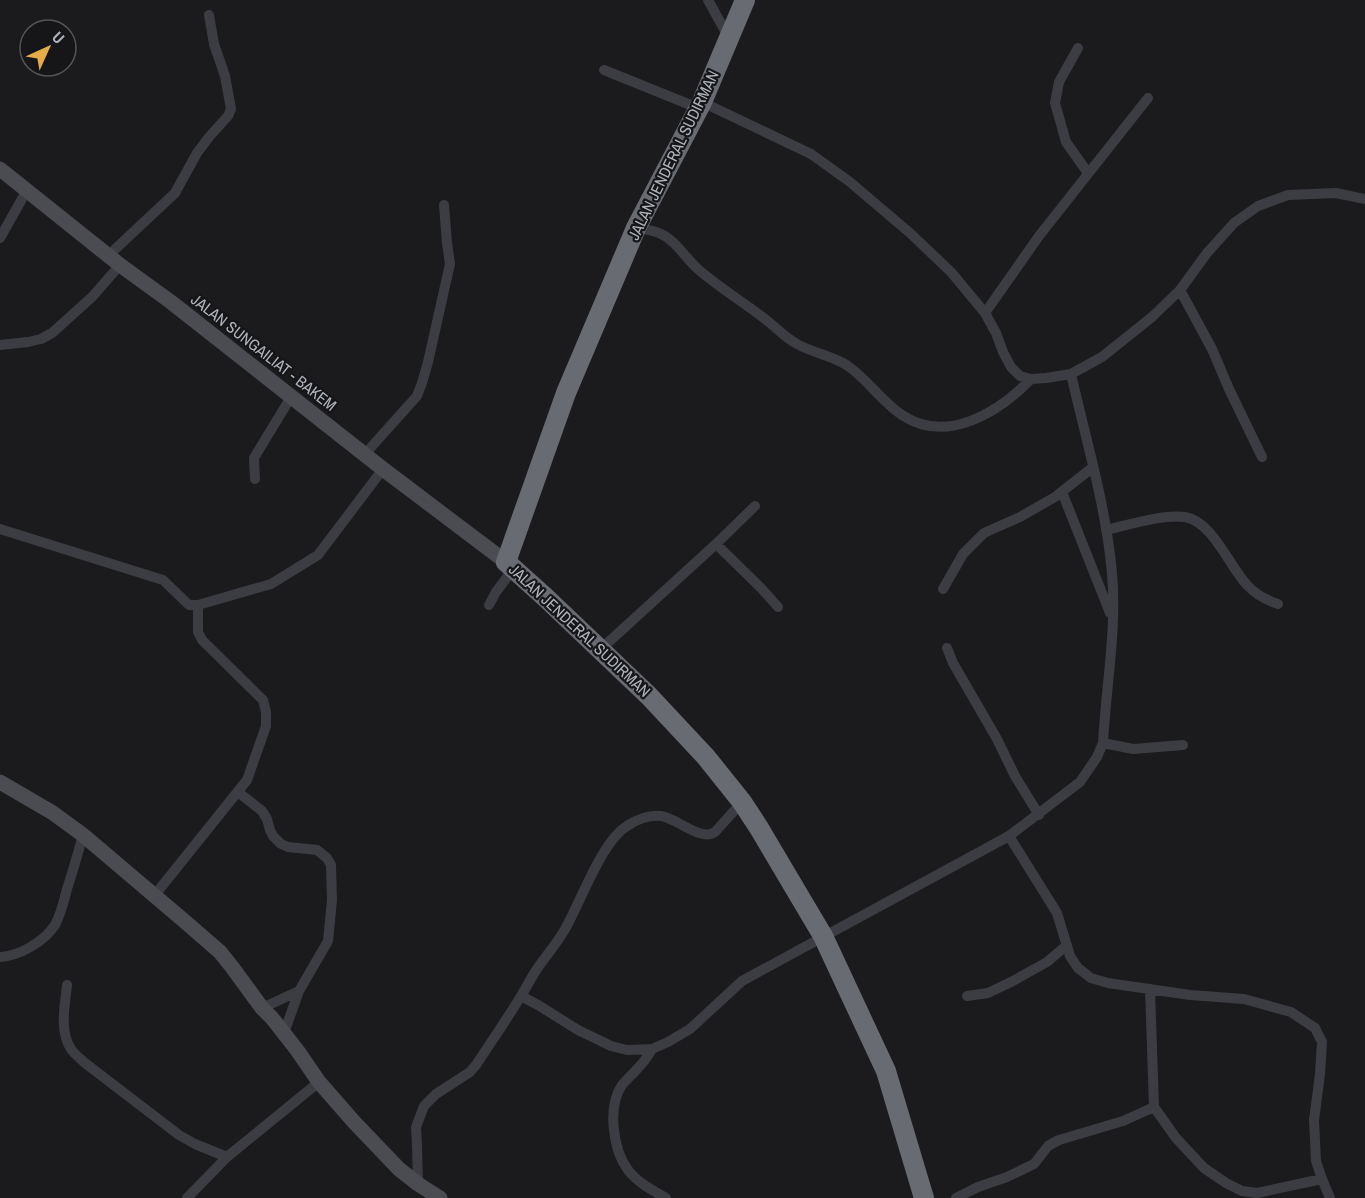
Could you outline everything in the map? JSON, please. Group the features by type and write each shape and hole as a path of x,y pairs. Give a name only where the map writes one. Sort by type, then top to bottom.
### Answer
{"highway":[{"name":"JALAN JENDERAL SUDIRMAN","path":"745,0 700,105 636,228 566,393 510,565 650,696 706,757 742,802 823,936 886,1071 924,1198"}],"street":[{"path":"708,0 729,38"},
{"path":"0,345 41,339 52,333 92,297 115,260 175,193 197,153 228,116 231,109 225,76 214,44 209,15"},
{"path":"1078,48 1059,82 1055,103 1066,142 1088,173"},
{"path":"604,70 700,105 811,154 910,232 951,272 985,313 1011,367 1020,376 1031,379 1071,374 1102,357 1152,317 1180,290 1207,253 1234,223 1258,206 1288,195 1336,193 1365,199"},
{"path":"985,313 1039,237 1148,98"},
{"name":"JALAN SUNGAILIAT - BAKEM","path":"0,169 383,469 510,565"},
{"path":"0,238 27,190"},
{"path":"365,454 417,396 422,383 450,264 444,205"},
{"path":"636,228 657,232 669,239 696,268 798,345 847,365 902,416 920,424 946,428 968,423 1010,399 1031,379"},
{"path":"1180,290 1212,349 1262,458"},
{"path":"521,996 611,1046 627,1050 652,1049 690,1029 742,981 1010,836 1080,782 1097,757 1103,743 1113,621 1112,574 1106,530 1071,374"},
{"path":"255,479 254,458 291,397"},
{"path":"943,589 963,554 984,533 1020,518 1062,492 1092,468"},
{"path":"0,529 163,580 189,605 198,605 271,584 318,555 383,469"},
{"path":"1062,492 1113,621"},
{"path":"601,649 755,506"},
{"path":"1106,530 1161,518 1185,517 1197,522 1210,534 1246,584 1266,600 1278,604"},
{"path":"716,544 778,607"},
{"path":"489,605 510,565"},
{"path":"154,896 247,780 266,726 263,700 202,640 198,633 198,605"},
{"path":"947,648 1015,776 1039,815"},
{"path":"1103,743 1133,749 1184,745"},
{"path":"0,782 53,813 83,835 220,952 319,1082 392,1162 418,1184 440,1198"},
{"path":"238,792 262,812 270,830 281,844 288,847 317,850 327,858 331,865 332,900 328,941 299,991 284,1034"},
{"path":"418,1184 416,1127 424,1106 436,1094 470,1072 534,973 564,932 603,854 613,839 625,827 653,816 674,819 698,833 711,835 742,802"},
{"path":"0,957 11,956 27,949 55,925 83,835"},
{"path":"1010,836 1057,913 1070,956 1078,968 1091,978 1108,983 1190,995 1244,999 1291,1012 1314,1028 1322,1042 1314,1120 1316,1161 1330,1198"},
{"path":"968,996 988,993 1013,981 1047,962 1067,945"},
{"path":"67,985 65,1036 71,1049 85,1063 179,1135 227,1157"},
{"path":"1150,989 1154,1107 1176,1138 1204,1168 1242,1191 1257,1193 1322,1179"},
{"path":"262,1008 299,991"},
{"path":"652,1049 640,1067 622,1086 615,1105 613,1124 617,1149 628,1170 644,1186 666,1198"},
{"path":"188,1198 227,1157 319,1082"},
{"path":"956,1198 1034,1164 1048,1146 1059,1140 1123,1121 1154,1107"}]}
